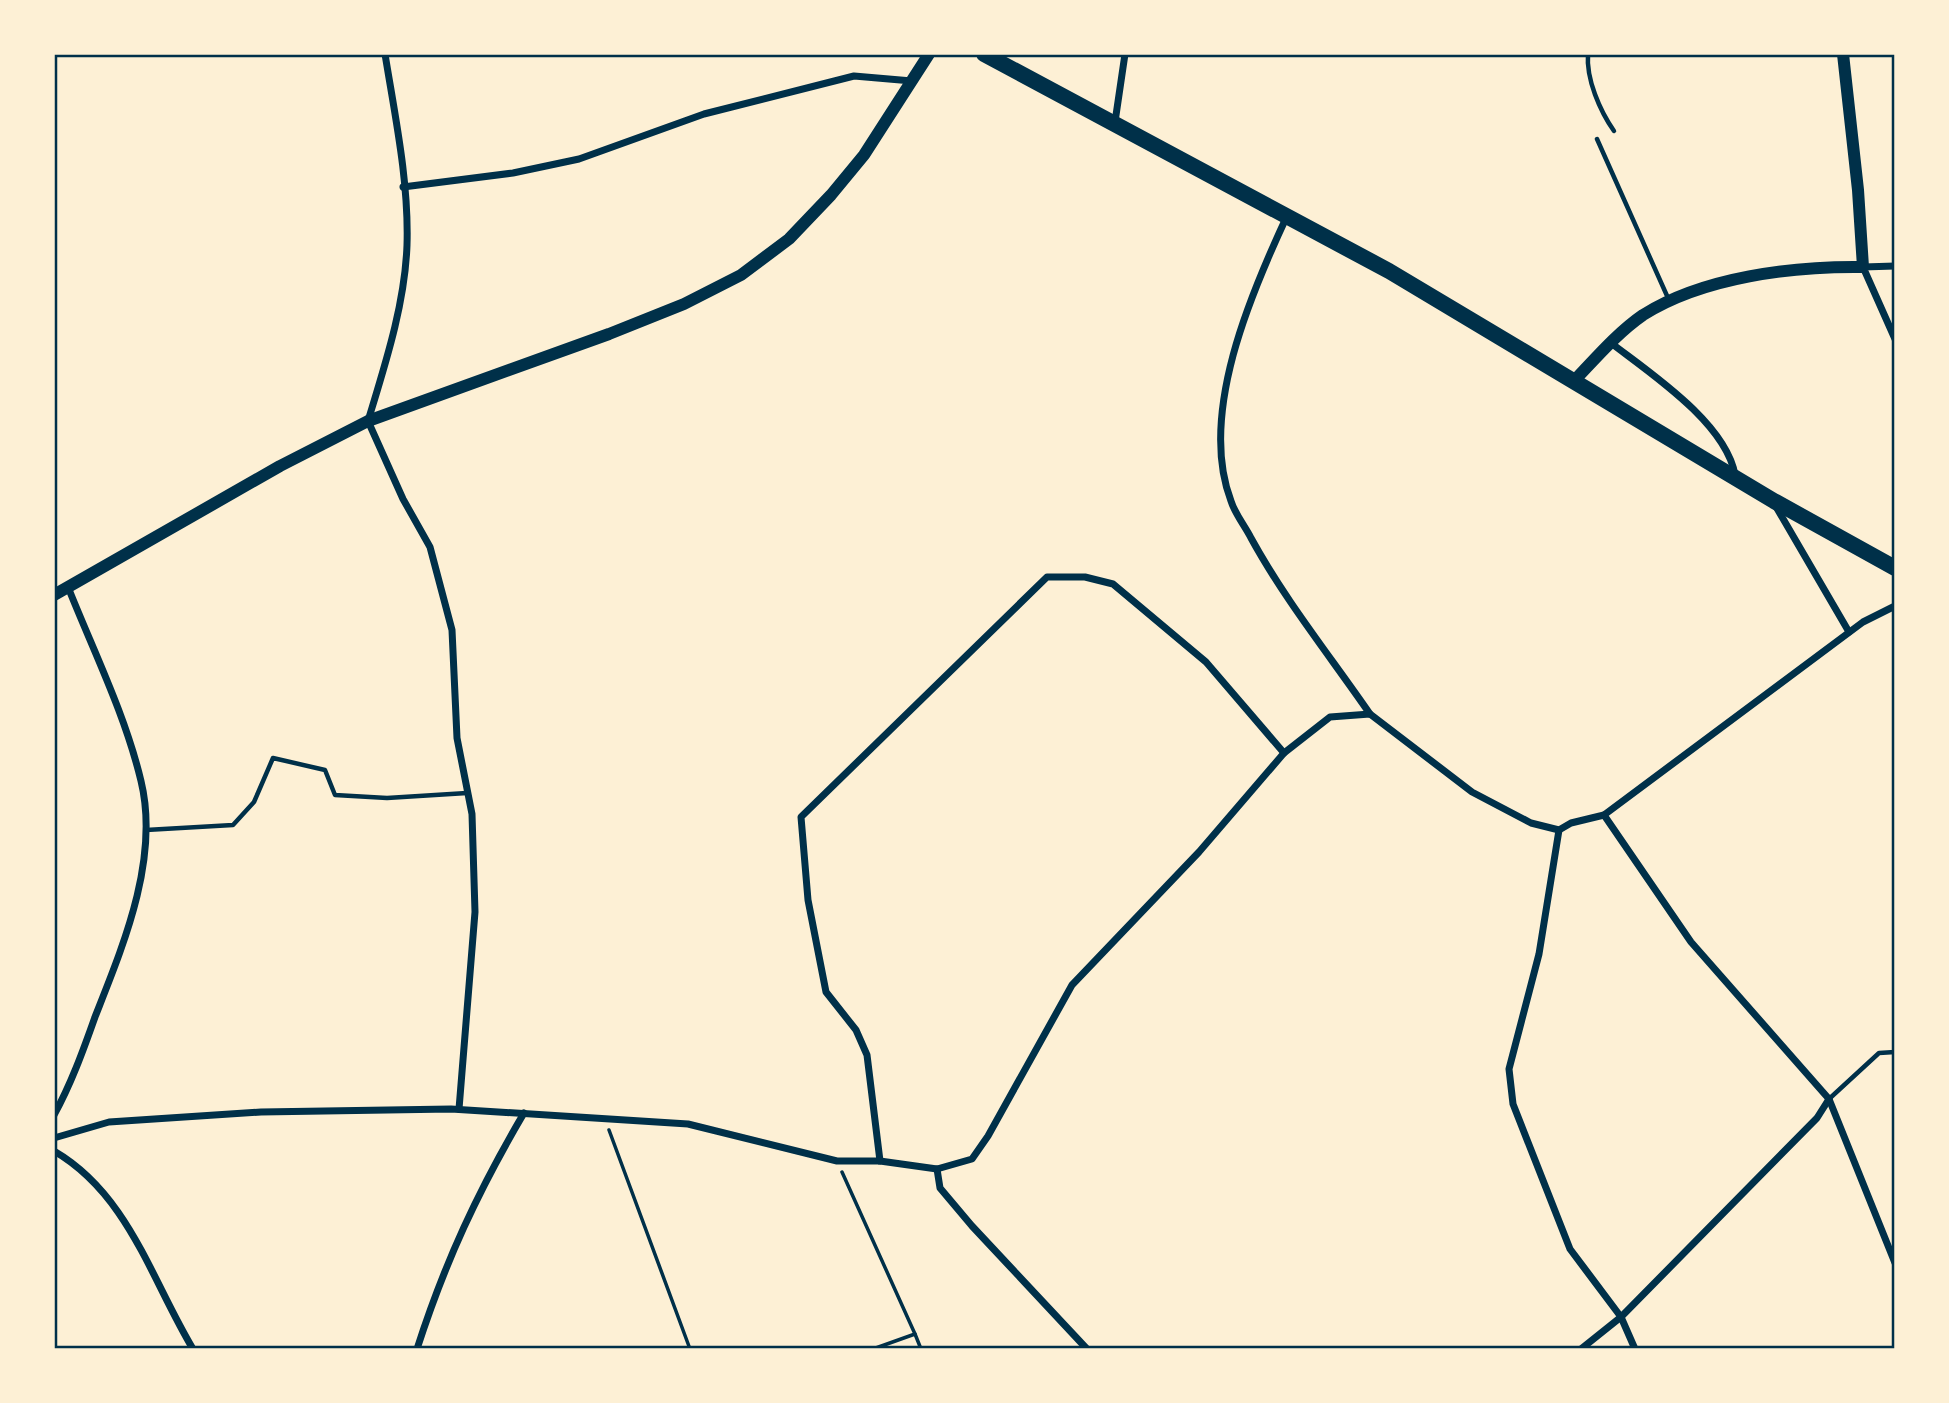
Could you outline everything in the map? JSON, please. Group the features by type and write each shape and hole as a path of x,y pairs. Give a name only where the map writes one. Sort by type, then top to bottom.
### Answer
{"highway":[{"path":"984,54 1287,215 1491,330 1773,501 1895,568"}],"street":[{"path":"385,54 403,187 407,246 390,349 368,421 403,499 430,547 452,630 457,738 472,814 475,912 459,1109"},
{"path":"54,594 280,466 368,421 610,334 684,304 741,275 789,239 831,195 864,155 929,54"},
{"path":"1115,123 1125,54"},
{"path":"1843,54 1858,190 1863,267 1895,339"},
{"path":"403,187 513,173 579,159 704,114 854,76 912,81"},
{"path":"1287,215 1260,273 1237,338 1227,382 1221,449 1230,500 1265,563 1370,714 1472,792 1531,823 1559,830 1570,823 1604,815 1849,632 1895,606"},
{"path":"1573,382 1611,343 1643,316 1704,289 1793,268 1895,266"},
{"path":"1611,343 1684,402 1720,440 1733,464 1736,479"},
{"path":"1773,501 1783,524 1838,609 1849,632"},
{"path":"880,1161 867,1055 856,1030 826,992 808,900 801,817 1046,578 1084,577 1113,584 1206,662 1284,753"},
{"path":"54,1115 66,1093 120,953 142,870 145,831 142,783 126,734 68,587"},
{"path":"54,1138 109,1122 261,1112 459,1109 688,1124 837,1161 880,1161 937,1169 972,1159 988,1136 1072,985 1199,852 1284,753 1330,717 1370,714"},
{"path":"1604,815 1692,942 1829,1100 1895,1263"},
{"path":"1559,830 1539,954 1508,1069 1513,1104 1570,1249 1621,1317 1635,1349"},
{"path":"1581,1349 1621,1317 1816,1118 1829,1100"},
{"path":"417,1349 439,1281 481,1186 524,1113"},
{"path":"54,1151 74,1162 116,1206 140,1245 170,1311 193,1349"},
{"path":"937,1169 940,1188 1087,1349"}],"lane":[{"path":"1588,54 1587,64 1603,115 1615,131"},
{"path":"1597,139 1670,302"},
{"path":"145,831 233,825 254,802 273,758 326,770 335,795 387,798 468,793"},
{"path":"1829,1100 1879,1053 1895,1052"}],"path":[{"path":"605,1118 690,1349"},
{"path":"837,1161 921,1349"},
{"path":"873,1349 915,1334"}]}
